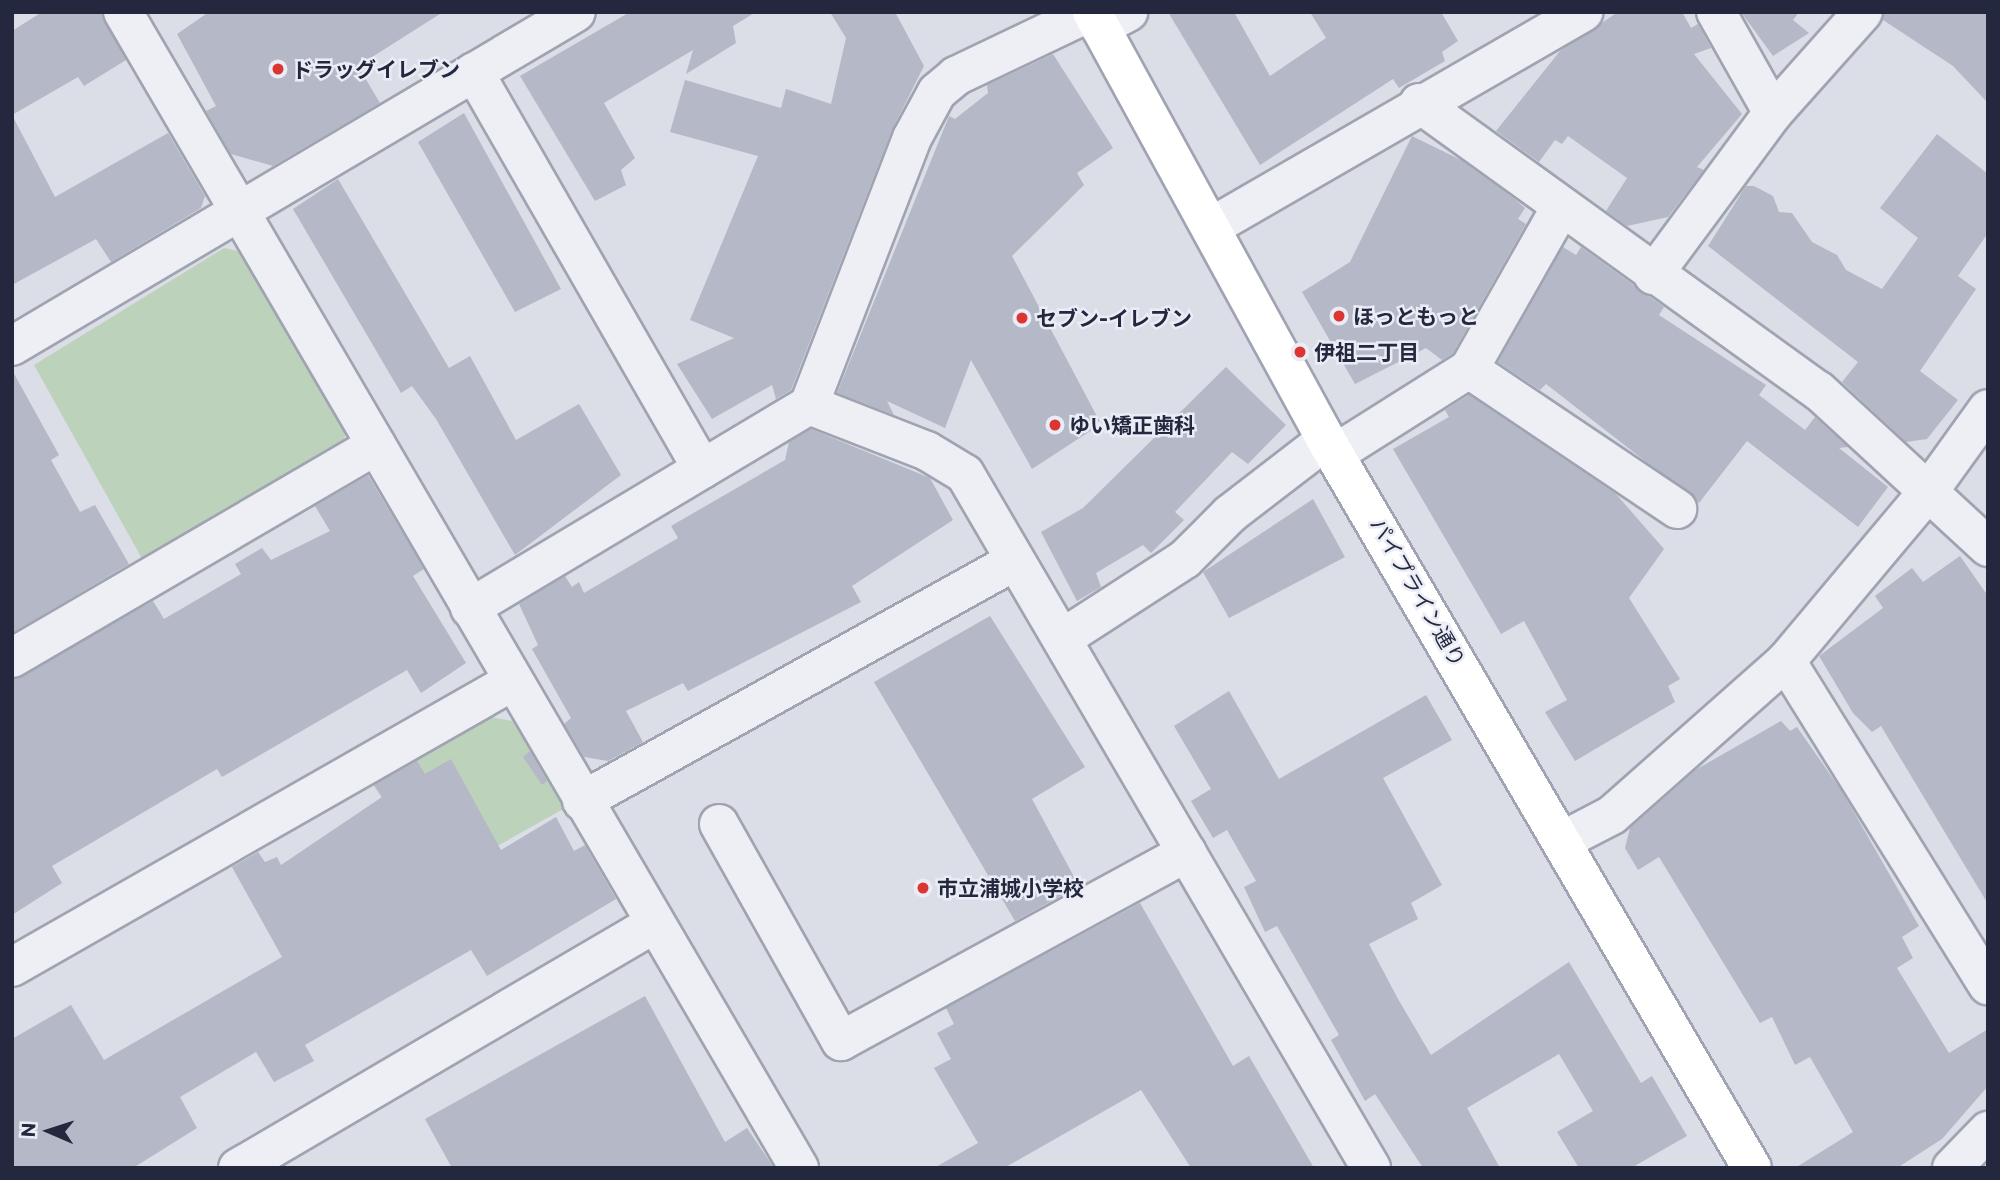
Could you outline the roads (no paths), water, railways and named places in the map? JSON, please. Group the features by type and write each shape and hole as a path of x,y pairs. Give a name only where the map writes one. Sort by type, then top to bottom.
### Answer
{"main road":[{"name":"パイプライン通り","path":"1102,16 1211,226 1331,447 1564,840 1752,1168"}],"street":[{"path":"123,12 799,1168"},
{"path":"12,346 576,12"},
{"path":"1211,226 1419,103 1583,12"},
{"path":"1716,12 1773,113"},
{"path":"1653,275 1773,113 1863,12"},
{"path":"470,608 809,405 912,138 937,92 956,76 1102,16"},
{"path":"474,72 702,469"},
{"path":"1419,103 1560,209 1819,391 1931,488 1988,547"},
{"path":"1063,638 1157,579 1331,447 1469,369 1560,209"},
{"path":"1469,369 1677,509"},
{"path":"809,405 927,452 965,474 1013,562 1063,638 1371,1168"},
{"path":"1564,840 1612,816 1786,661 1931,488 1988,410"},
{"path":"12,658 376,445"},
{"path":"582,801 1013,562"},
{"path":"1786,661 1988,985"},
{"path":"12,967 513,681"},
{"path":"719,824 841,1041 1187,852"},
{"path":"238,1168 654,924"},
{"path":"1952,1168 1988,1131"}],"place":[{"name":"ドラッグイレブン","path":"278,69"},
{"name":"ほっともっと","path":"1339,316"},
{"name":"セブン-イレブン","path":"1022,318"},
{"name":"伊祖二丁目","path":"1300,352"},
{"name":"ゆい矯正歯科","path":"1055,425"},
{"name":"市立浦城小学校","path":"923,888"}]}
